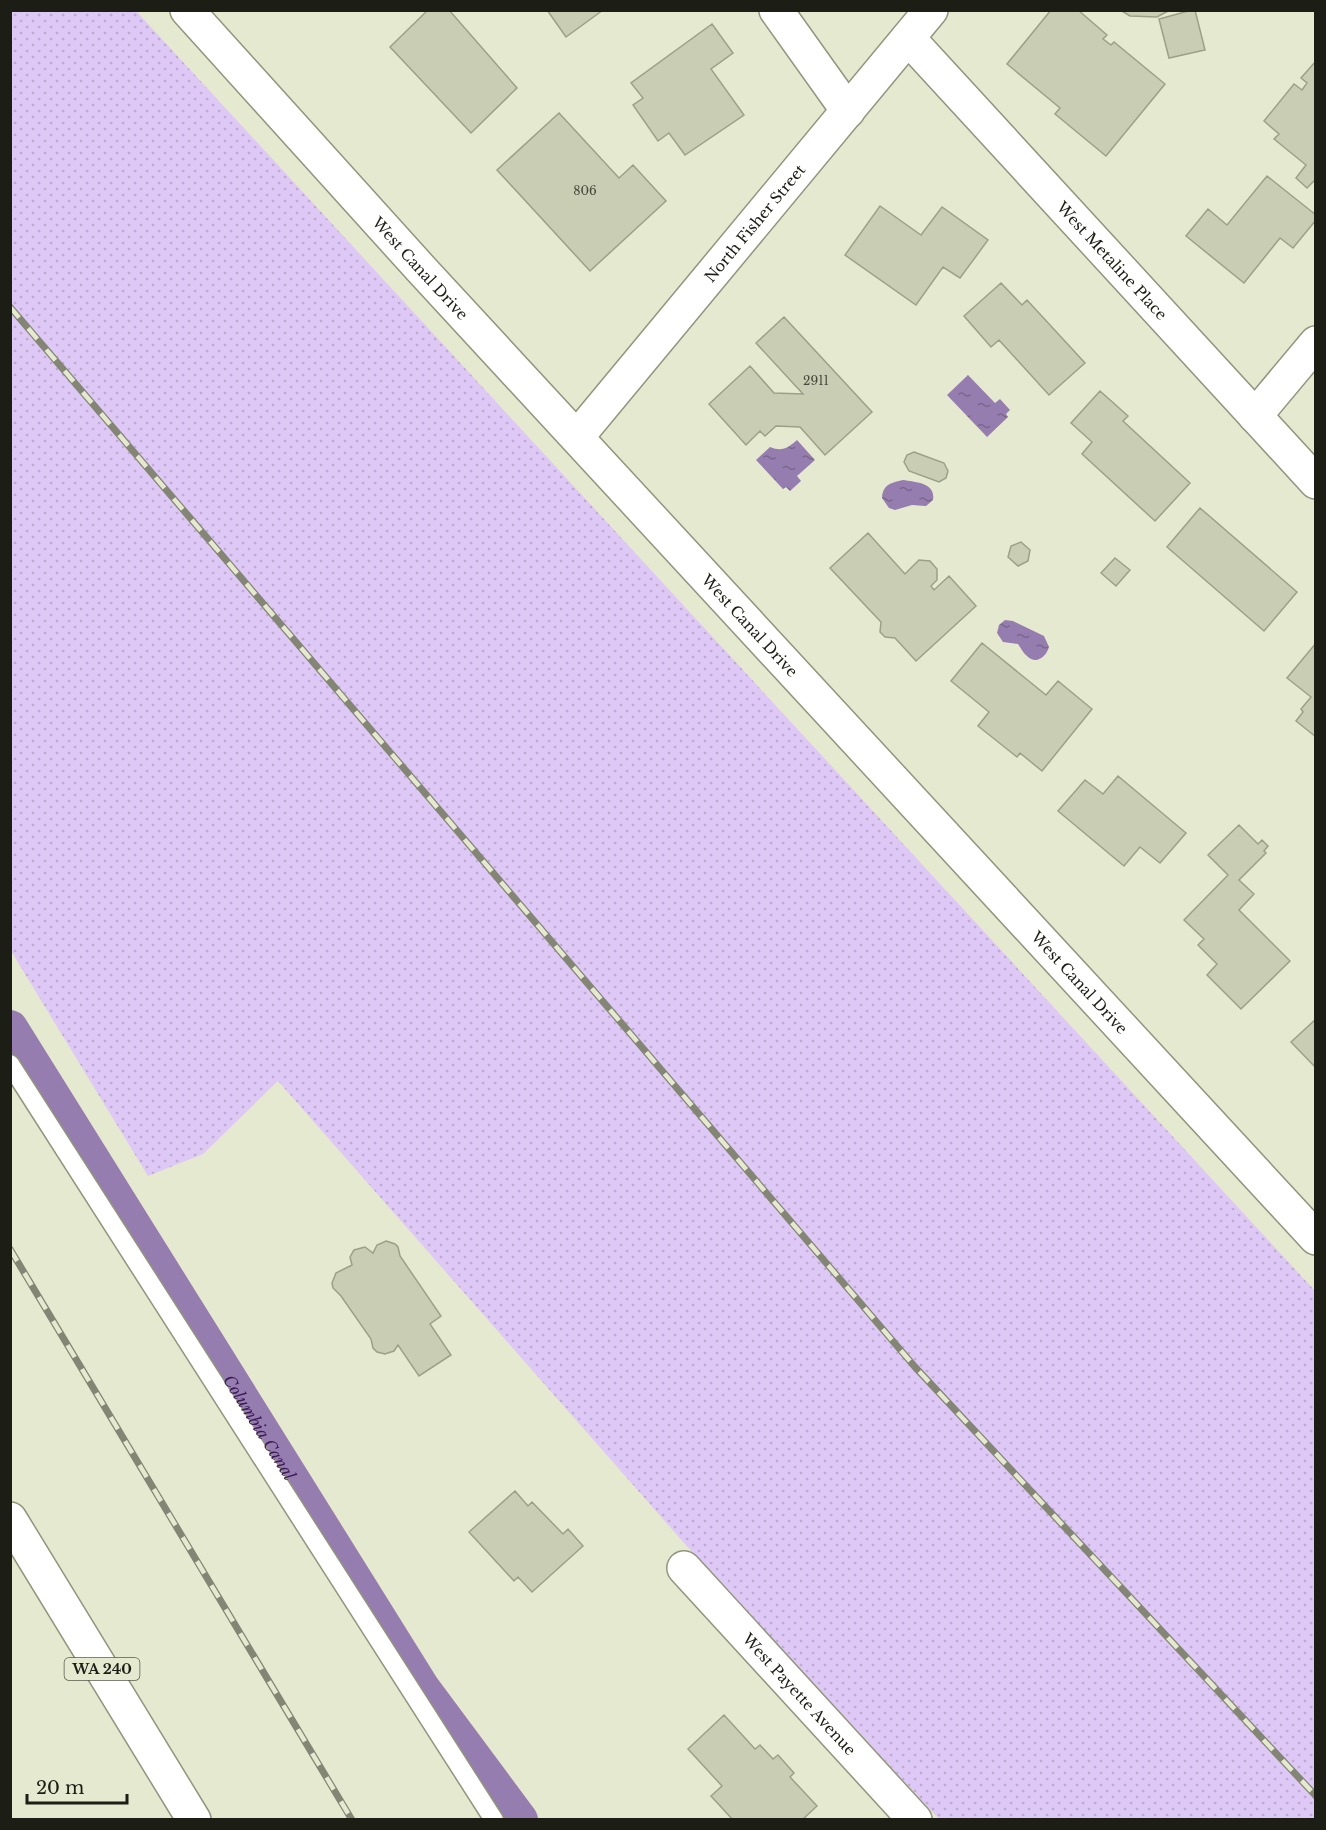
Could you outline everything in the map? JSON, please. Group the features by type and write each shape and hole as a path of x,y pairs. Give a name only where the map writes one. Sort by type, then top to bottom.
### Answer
{"main road":[{"name":"West Canal Drive","path":"187,10 421,269 1316,1238"},
{"path":"776,10 848,111"},
{"name":"North Fisher Street","path":"577,437 931,10"},
{"name":"West Metaline Place","path":"908,38 1316,482"},
{"path":"1255,416 1316,344"},
{"name":"WA 240","path":"10,1519 194,1820"},
{"name":"West Payette Avenue","path":"684,1568 915,1820"}],"lane":[{"path":"10,1064 494,1820"}],"shaded area":[{"path":"11,10 136,11 1315,1291 1315,1819 939,1819 685,1544 278,1081 203,1154 148,1176 11,951"}],"water":[{"path":"968,375 995,403 1000,399 1010,410 1006,414 1008,417 987,437 947,395"},
{"path":"797,440 815,460 797,476 801,481 790,491 786,487 783,489 756,460 770,447 785,448"},
{"path":"903,480 924,484 931,490 933,500 926,506 912,505 895,510 889,508 882,498 884,490 891,483"},
{"path":"1005,620 1013,621 1044,636 1049,647 1046,654 1037,660 1030,659 1018,644 1003,642 997,633 999,625"}],"building":[{"path":"428,10 449,10 517,88 471,133 390,47"},
{"path":"547,10 603,10 566,37"},
{"path":"1051,10 1078,10 1107,35 1103,39 1111,45 1114,42 1165,84 1106,156 1055,114 1060,108 1007,64"},
{"path":"1120,10 1170,10 1157,17 1130,16"},
{"path":"1195,10 1205,50 1169,58 1159,19"},
{"path":"712,24 733,53 711,69 744,115 685,155 669,133 658,141 633,105 643,98 631,83"},
{"path":"1316,61 1316,179 1307,188 1296,178 1306,165 1274,139 1279,134 1264,121 1294,84 1302,90 1307,83 1301,78"},
{"path":"559,113 619,178 633,165 666,201 590,271 497,170"},
{"path":"1267,176 1316,215 1316,220 1293,248 1280,238 1244,283 1186,236 1208,209 1227,225"},
{"path":"880,206 921,235 942,207 988,240 960,278 943,267 916,305 845,255"},
{"path":"1001,283 1022,305 1027,300 1085,363 1049,395 999,340 991,347 964,316"},
{"path":"784,317 872,412 825,455 800,427 776,426 765,436 760,431 746,445 709,404 750,366 774,393 803,394 756,343"},
{"path":"1100,391 1128,416 1123,421 1190,483 1155,521 1082,454 1092,442 1071,423"},
{"path":"914,452 944,463 948,471 946,478 939,482 909,471 904,462 907,455"},
{"path":"1200,508 1297,592 1264,631 1167,547"},
{"path":"868,533 905,574 919,560 930,561 937,569 937,580 931,586 934,590 949,576 976,606 916,661 895,638 885,637 880,632 881,622 830,568"},
{"path":"1021,542 1030,550 1028,561 1018,566 1008,557 1011,546"},
{"path":"1115,558 1130,570 1116,586 1101,573"},
{"path":"982,643 1046,695 1058,681 1092,709 1042,771 1020,753 1017,757 978,726 989,712 951,681"},
{"path":"1316,643 1316,737 1296,721 1303,712 1301,709 1311,697 1287,678"},
{"path":"1118,776 1186,833 1160,863 1140,847 1124,866 1058,811 1085,780 1103,794"},
{"path":"1239,825 1258,844 1262,840 1268,846 1264,851 1266,853 1239,880 1254,894 1239,910 1290,961 1241,1009 1207,975 1217,964 1198,945 1204,939 1184,920 1228,875 1208,855"},
{"path":"1316,1019 1316,1068 1291,1042"},
{"path":"386,1241 398,1247 400,1256 441,1316 430,1324 451,1355 419,1376 398,1345 394,1351 385,1354 373,1348 371,1339 333,1288 332,1283 336,1273 352,1265 350,1257 354,1250 365,1247 373,1253 377,1245"},
{"path":"515,1491 528,1506 532,1502 563,1534 568,1529 583,1546 532,1592 518,1577 514,1581 469,1532"},
{"path":"724,1715 755,1749 760,1745 773,1759 778,1755 794,1773 790,1777 817,1806 802,1820 733,1820 711,1796 722,1786 688,1749"}],"waterway":[{"name":"Columbia Canal","path":"10,1028 422,1688 520,1820"}],"railway":[{"path":"10,307 915,1367 1316,1796"},
{"path":"10,1249 352,1820"}]}
